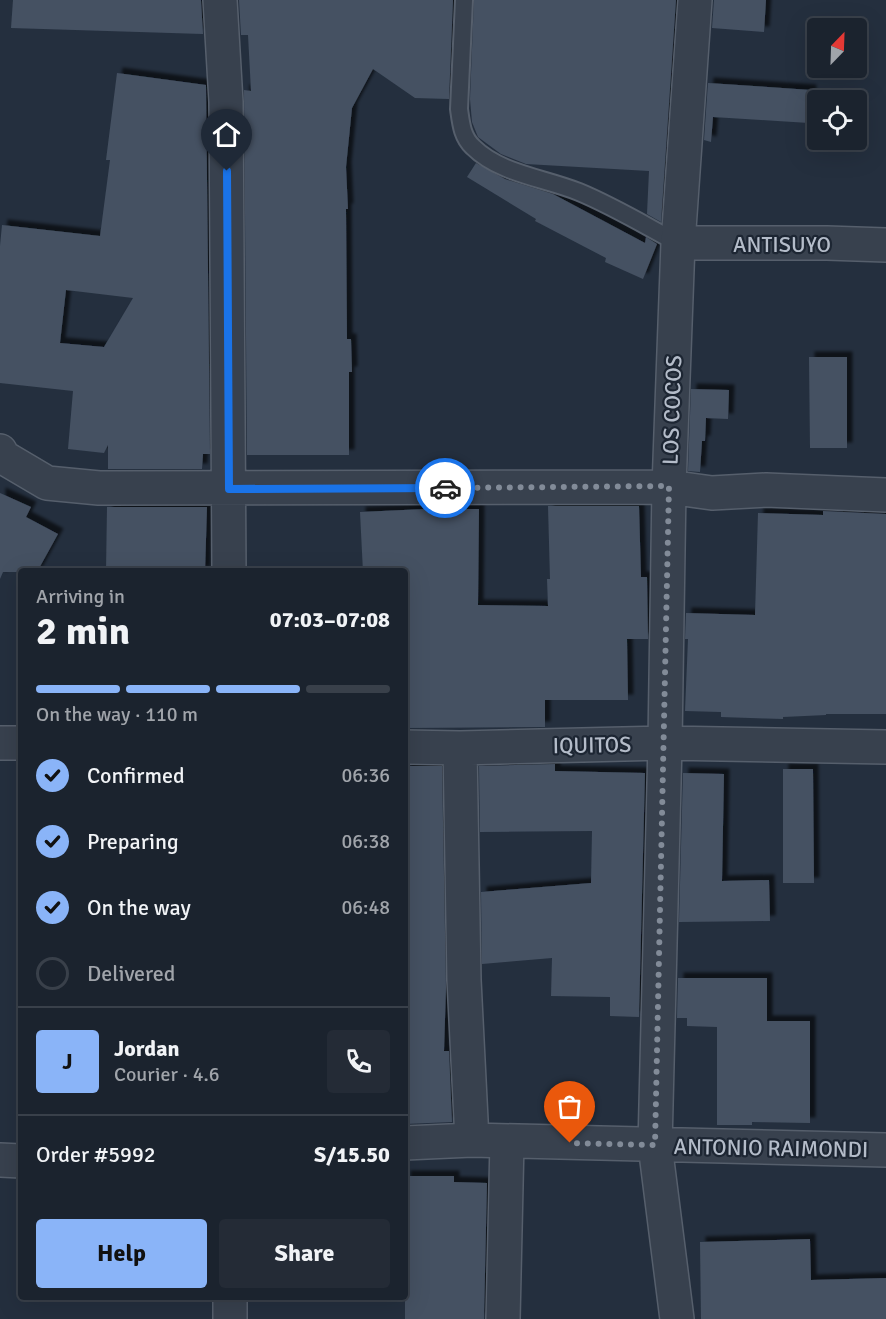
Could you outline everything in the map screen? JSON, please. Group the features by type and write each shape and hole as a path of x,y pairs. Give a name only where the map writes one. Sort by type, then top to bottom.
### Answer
{"street":[{"path":"219,0 226,102 229,568"},
{"name":"LOS COCOS","path":"677,1319 655,1145 669,486 678,243 695,0"},
{"name":"ANTISUYO","path":"678,243 886,245"},
{"path":"0,451 3,457 47,483 99,488 669,486 712,493 766,490 886,495"},
{"path":"0,743 18,743"},
{"name":"IQUITOS","path":"408,747 665,743 886,747"},
{"path":"460,748 464,980 472,1140"},
{"name":"ANTONIO RAIMONDI","path":"408,1143 472,1140 886,1150"},
{"path":"503,1319 507,1141"},
{"path":"0,1160 18,1161"},
{"path":"230,1319 231,1300"}],"lane":[{"path":"464,0 459,109 466,140 474,148 502,166 544,179 603,202 678,243"}],"building":[{"path":"13,0 201,0 203,34 11,28"},
{"path":"239,0 453,0 449,99 415,98 373,69 352,108 346,167 347,339 351,339 352,372 349,372 349,455 247,455 244,90 251,91 248,35 241,35"},
{"path":"474,0 676,0 661,222 647,214 649,171 526,164 501,154 478,137 472,122 470,99"},
{"path":"714,0 766,0 764,32 712,28"},
{"path":"117,73 206,85 210,454 203,454 202,469 108,469 108,445 104,453 68,449 73,391 0,383 2,225 100,236 110,160 106,160","holes":["66,290 133,298 104,347 60,343"]},
{"path":"708,83 811,90 807,90 807,123 713,117 711,142 704,140"},
{"path":"476,163 505,179 553,194 645,243 646,237 657,244 643,279 605,262 606,258 535,221 536,219 467,177"},
{"path":"809,357 847,357 847,448 810,448"},
{"path":"691,389 729,390 728,419 706,418 700,472 688,471"},
{"path":"0,493 31,507 26,517 58,534 39,568 18,568 18,572 3,572 0,579"},
{"path":"548,506 639,506 641,577 647,577 648,639 627,639 628,700 545,700 545,727 408,728 408,568 363,568 360,512 479,509 478,605 548,606 547,579 550,579"},
{"path":"107,507 207,507 205,568 106,568"},
{"path":"823,511 886,514 886,714 826,714 783,717 783,719 721,717 721,712 685,711 688,639 685,639 686,613 755,615 758,513 823,515"},
{"path":"555,764 555,771 645,773 639,1017 610,1016 610,997 551,996 552,958 482,964 481,892 591,883 592,831 480,832 479,766"},
{"path":"408,766 442,766 446,988 444,1051 449,1051 452,1122 408,1124"},
{"path":"783,769 813,769 814,883 783,883"},
{"path":"683,773 724,774 722,881 769,880 770,921 679,922"},
{"path":"678,978 767,978 767,1021 810,1021 810,1123 752,1122 752,1125 717,1125 717,1027 687,1026 687,1018 677,1018"},
{"path":"408,1176 454,1176 454,1182 487,1183 484,1319 405,1319 405,1300 408,1300"},
{"path":"810,1239 811,1280 886,1278 886,1319 701,1319 700,1242"}],"way so far":[{"path":"445,488 669,486 655,1145 570,1143"}],"route":[{"path":"227,171 229,489 445,488"}]}
